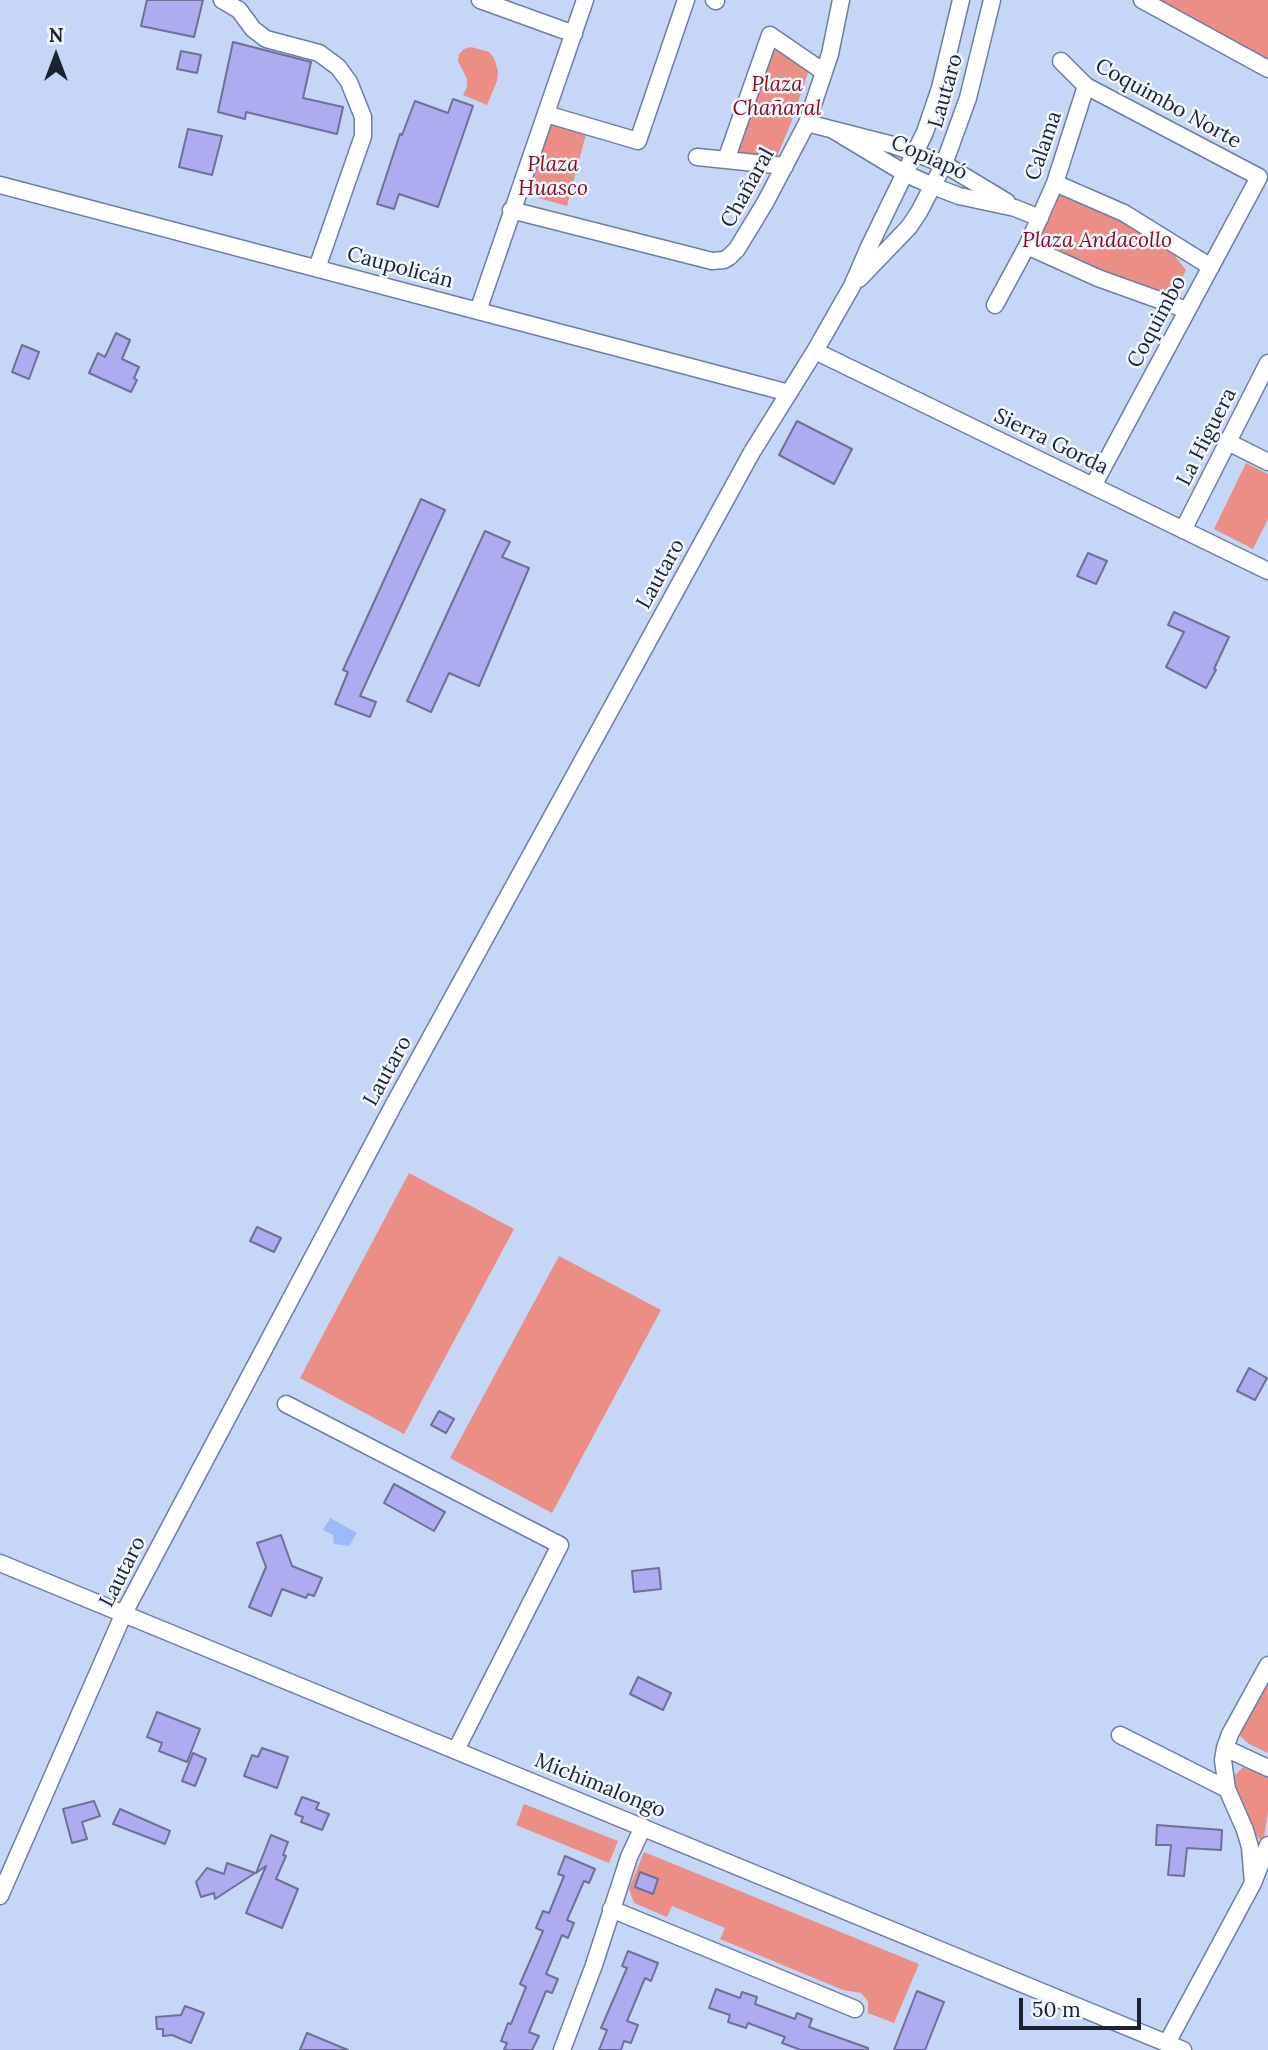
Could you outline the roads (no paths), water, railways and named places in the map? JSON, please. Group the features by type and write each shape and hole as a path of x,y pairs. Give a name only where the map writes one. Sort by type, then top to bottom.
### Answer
{"street":[{"path":"222,0 239,10 253,29 266,39 319,53 338,67 349,82 363,117 363,136 317,268"},
{"path":"480,0 574,34"},
{"path":"478,311 586,0"},
{"path":"546,114 638,141 686,0"},
{"name":"Chañaral","path":"511,210 712,261 724,260 737,249 765,203 807,123 824,72 841,0"},
{"name":"Lautaro","path":"0,1896 124,1614 399,1094 752,452 852,286 916,153 940,88 961,0"},
{"name":"Lautaro","path":"852,286 909,227 944,164 968,98 992,0"},
{"path":"1142,0 1268,69"},
{"path":"726,160 770,35 824,72"},
{"name":"Coquimbo Norte","path":"1061,61 1086,86 1259,177"},
{"name":"Calama","path":"995,305 1027,246 1055,183 1086,86"},
{"name":"Copiapó","path":"807,123 893,145 944,164 1014,208"},
{"name":"Copiapó","path":"832,130 906,174 933,186 959,196 1014,208 1040,218"},
{"path":"697,157 785,166"},
{"name":"Coquimbo","path":"1093,486 1259,177"},
{"path":"1055,183 1133,218 1211,267"},
{"name":"Caupolicán","path":"0,185 789,393"},
{"path":"1027,246 1098,278 1187,310"},
{"name":"Sierra Gorda","path":"815,351 1268,571"},
{"name":"La Higuera","path":"1183,530 1268,363"},
{"path":"1228,442 1268,462"},
{"path":"286,1404 560,1545 456,1750"},
{"name":"Michimalongo","path":"0,1563 1183,2050"},
{"path":"1253,1883 1248,1839 1227,1789 1223,1760 1230,1734 1268,1665"},
{"path":"1120,1735 1227,1789"},
{"path":"1225,1748 1268,1768"},
{"path":"562,2050 629,1857 643,1827"},
{"path":"1167,2043 1253,1883 1268,1845"},
{"path":"611,1909 855,2009"}],"water":[{"path":"330,1518 357,1533 349,1546 334,1544 333,1535 323,1530"}],"park label":[{"name":"Plaza Chañaral","path":"777,97"},
{"name":"Plaza Huasco","path":"553,177"},
{"name":"Plaza Andacollo","path":"1097,241"}]}
